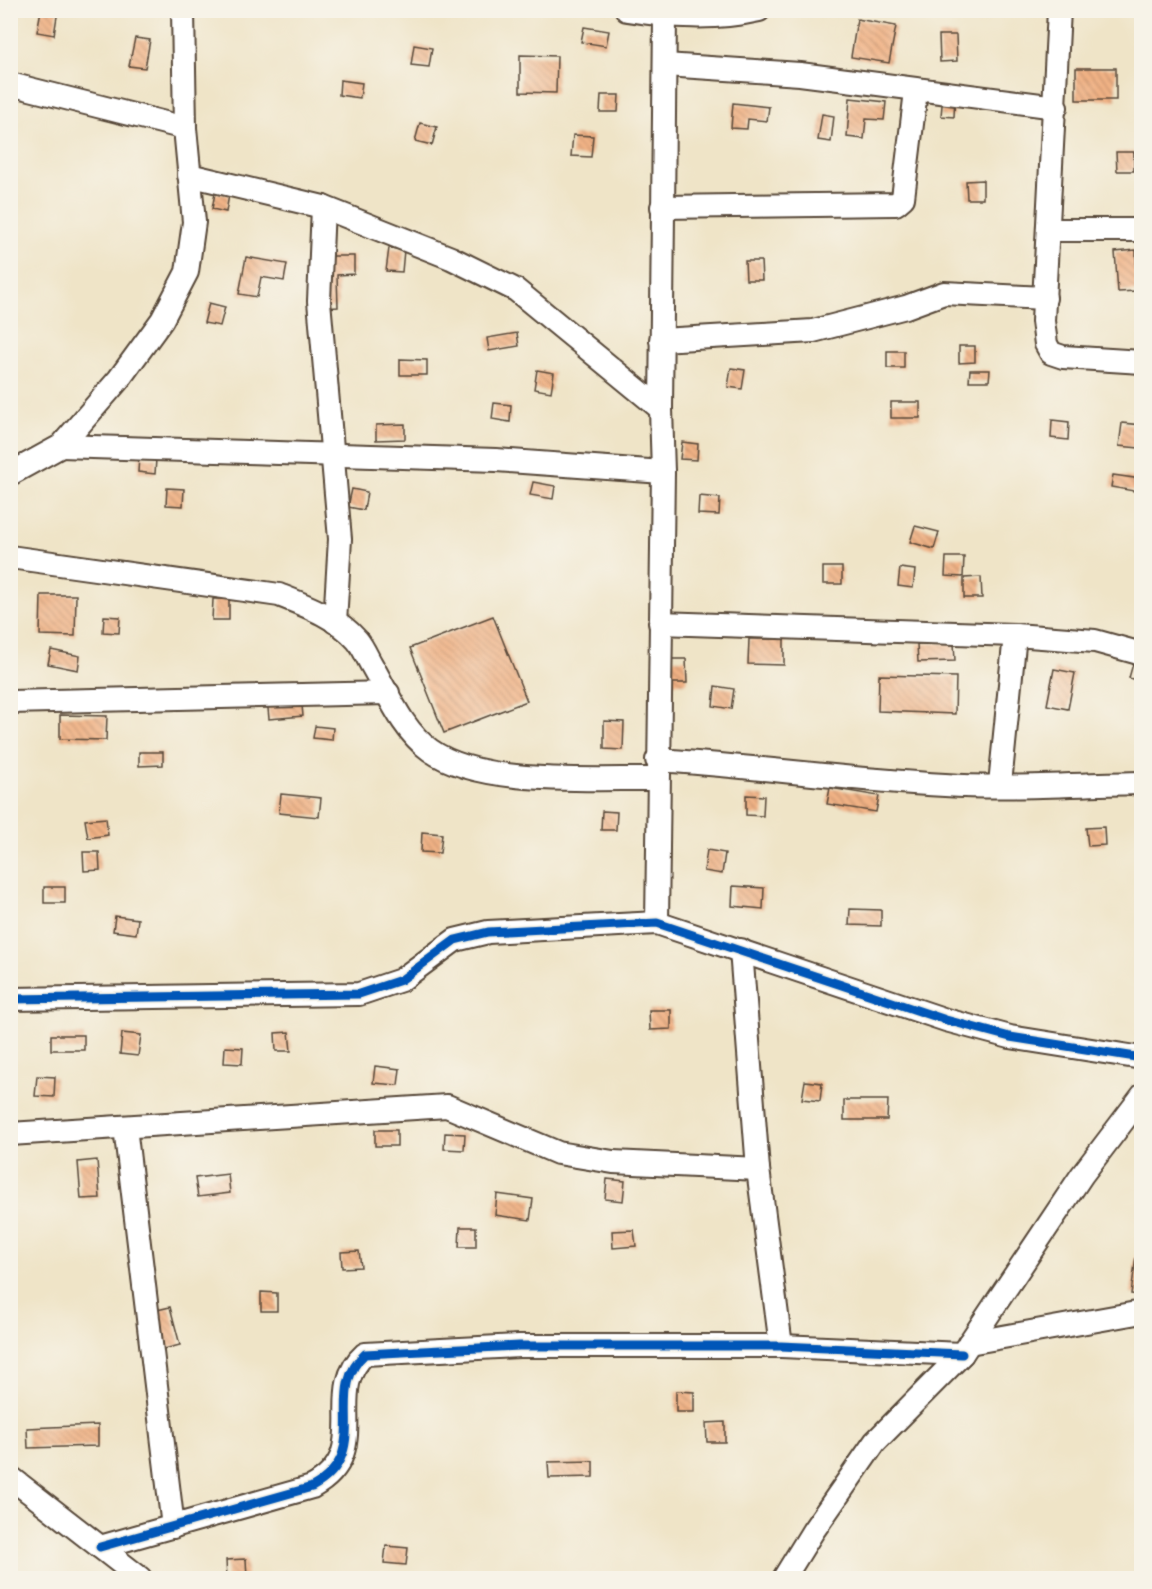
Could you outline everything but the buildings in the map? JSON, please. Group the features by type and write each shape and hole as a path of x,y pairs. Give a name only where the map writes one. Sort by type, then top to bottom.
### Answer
{"street":[{"path":"10,474 61,446 119,379 162,320 187,272 194,222 185,128 183,10"},
{"path":"627,10 666,16 735,16 759,10"},
{"path":"1059,10 1056,107 1044,298 1046,344 1051,352 1063,357 1142,362"},
{"path":"657,923 663,472 662,207 666,16"},
{"path":"665,65 800,74 916,91 1056,107"},
{"path":"10,84 185,128"},
{"path":"662,207 896,204 903,198 916,91"},
{"path":"189,175 322,207 451,258 516,290 661,409"},
{"path":"322,207 319,301 340,539 335,622"},
{"path":"1048,231 1142,230"},
{"path":"661,340 813,331 906,307 944,293 1044,298"},
{"path":"61,446 331,457 496,460 663,472"},
{"path":"10,557 279,596 320,611 357,640 411,733 431,751 455,762 490,772 535,778 722,764 831,778 948,786 1142,783"},
{"path":"660,623 1015,635 1095,641 1142,654"},
{"path":"1000,784 1015,635"},
{"path":"10,702 388,693"},
{"path":"10,999 358,994 401,980 455,940 488,932 657,923 946,1020 1010,1037 1142,1058"},
{"path":"741,950 758,1168 781,1346"},
{"path":"784,1578 813,1531 875,1442 966,1348 1082,1175 1142,1096"},
{"path":"10,1134 447,1106 558,1153 614,1162 758,1168"},
{"path":"125,1127 173,1527"},
{"path":"100,1547 312,1487 326,1480 339,1466 344,1453 349,1375 356,1362 365,1354 519,1346 966,1348 1142,1312"},
{"path":"10,1477 140,1578"}],"cycle path":[{"path":"10,999 359,994 401,980 455,940 488,932 657,923 946,1020 1010,1037 1142,1058"},
{"path":"100,1547 312,1487 331,1473 341,1457 346,1440 348,1386 353,1369 365,1354 519,1346 781,1346 962,1354"}]}
